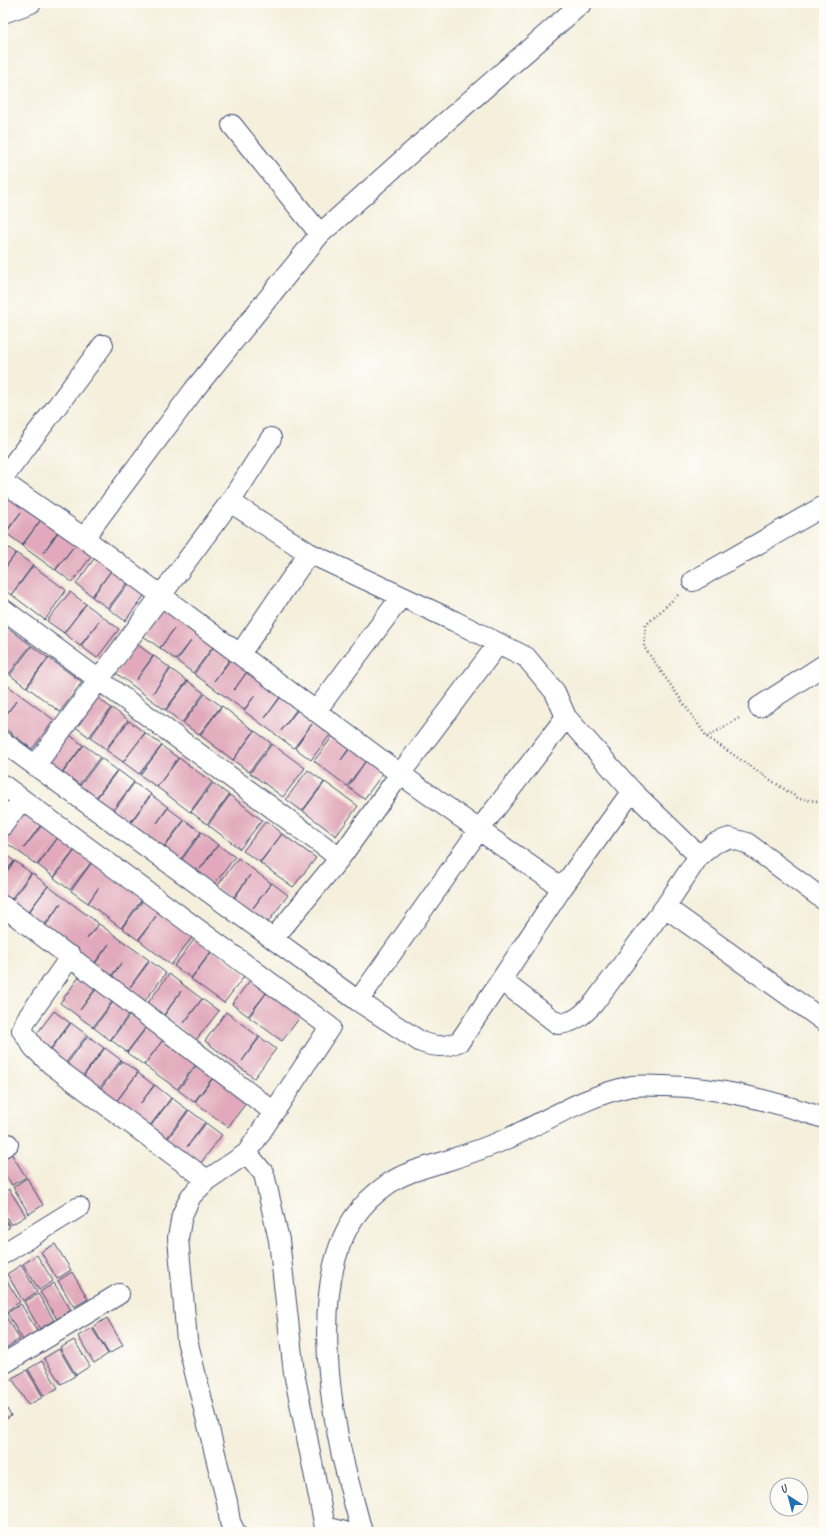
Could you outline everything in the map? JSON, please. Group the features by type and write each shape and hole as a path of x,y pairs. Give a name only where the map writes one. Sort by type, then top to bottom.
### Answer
{"street":[{"path":"3,13 31,3"},
{"path":"84,538 194,390 320,234 582,3"},
{"path":"232,126 320,234"},
{"path":"3,478 103,345"},
{"path":"35,766 230,502 271,438"},
{"path":"3,482 84,538 162,595 400,774 562,888"},
{"path":"230,502 309,553 526,657 555,692 566,717 632,791 699,856"},
{"path":"693,581 824,506"},
{"path":"240,654 309,553"},
{"path":"316,711 401,597"},
{"path":"3,609 340,858"},
{"path":"273,939 340,858 400,774 498,644"},
{"path":"759,707 824,665"},
{"path":"358,1001 479,830 566,717"},
{"path":"3,742 358,1001 420,1042 430,1045 451,1046 460,1041 562,888 632,791"},
{"path":"3,785 330,1027 247,1153 207,1180 191,1196 182,1215 178,1238 187,1340 227,1502 230,1522 235,1532"},
{"path":"3,825 22,799"},
{"path":"500,980 558,1024 565,1024 574,1021 584,1014 594,1003 665,908 699,856 715,843 730,838 747,843 824,900"},
{"path":"3,906 71,956 274,1112"},
{"path":"665,908 824,1021"},
{"path":"71,956 26,1020 22,1030 34,1048 52,1066 207,1180"},
{"path":"362,1532 341,1453 334,1418 327,1331 329,1293 337,1255 343,1237 353,1218 370,1198 390,1182 413,1171 484,1149 585,1100 633,1086 687,1087 736,1093 824,1118"},
{"path":"247,1153 264,1174 280,1240 294,1373 317,1529 345,1532"},
{"path":"3,1254 79,1207"},
{"path":"3,1364 119,1294"}],"path":[{"path":"693,581 646,626 644,647 707,737 799,799 816,801 824,800"},
{"path":"707,737 759,707"}],"building":[{"path":"11,491 60,528 43,553 61,529 94,553 72,582 56,570 74,546 55,570 22,546 40,521 22,545 6,533 21,512 5,533 3,531 3,502"},
{"path":"3,544 16,553 3,570"},
{"path":"16,553 33,565 11,595 3,589 3,571"},
{"path":"97,555 114,567 92,596 76,584"},
{"path":"33,566 66,590 45,620 12,595"},
{"path":"114,567 130,579 108,608 92,597"},
{"path":"131,580 147,592 125,621 109,609"},
{"path":"70,592 86,604 64,633 47,621"},
{"path":"86,604 119,629 97,658 81,646 99,621 80,646 64,633"},
{"path":"165,607 215,644 193,673 177,661 191,641 176,660 143,636"},
{"path":"3,624 31,645 9,674 3,670"},
{"path":"137,644 153,656 136,680 154,656 170,668 153,693 171,669 187,681 165,710 116,673"},
{"path":"216,644 232,656 214,681 233,657 282,694 265,718 283,694 299,706 281,731 300,707 333,731 311,760 295,748 312,724 294,748 244,711 255,695 244,710 194,674"},
{"path":"32,646 48,658 26,687 10,675"},
{"path":"49,658 82,682 60,712 27,687"},
{"path":"188,681 204,693 182,723 166,710"},
{"path":"4,683 54,720 32,749 3,727 3,719 17,700 3,718"},
{"path":"205,694 221,706 199,735 183,723"},
{"path":"95,695 111,708 89,737 73,725"},
{"path":"222,706 254,731 233,760 200,735"},
{"path":"112,708 128,720 106,749 90,738"},
{"path":"129,721 145,733 123,762 106,750"},
{"path":"255,731 271,743 249,772 233,760"},
{"path":"336,732 352,744 341,760 353,745 386,769 364,799 348,787 365,762 347,786 314,761"},
{"path":"67,733 83,745 61,774 45,762"},
{"path":"145,733 162,745 139,774 123,762"},
{"path":"272,744 305,768 283,797 250,773"},
{"path":"84,745 100,757 78,786 62,774"},
{"path":"162,746 178,758 157,787 140,775"},
{"path":"101,758 117,770 95,799 79,787"},
{"path":"179,758 212,782 190,812 157,787"},
{"path":"118,770 134,782 112,811 96,799"},
{"path":"308,770 324,782 302,811 286,799"},
{"path":"325,782 358,806 336,836 303,811"},
{"path":"134,783 151,794 129,824 113,812"},
{"path":"213,783 229,795 207,824 191,812"},
{"path":"151,795 168,807 157,823 168,808 184,820 162,849 130,824"},
{"path":"230,795 262,820 240,849 208,825"},
{"path":"26,811 42,823 24,848 43,824 59,836 37,865 4,841"},
{"path":"185,820 201,832 179,861 163,849"},
{"path":"266,821 282,834 260,862 243,851"},
{"path":"202,832 235,857 213,886 180,862"},
{"path":"282,834 316,858 293,887 260,863"},
{"path":"59,836 76,848 54,877 38,865"},
{"path":"76,849 92,861 70,890 54,878"},
{"path":"3,852 14,861 3,875"},
{"path":"238,858 271,883 253,908 272,883 288,895 266,925 233,900 250,875 232,900 216,888"},
{"path":"15,861 31,873 9,902 3,898 3,877"},
{"path":"93,861 143,898 121,928 71,891"},
{"path":"32,873 48,886 26,915 10,903"},
{"path":"48,886 98,923 87,939 99,924 149,960 130,987 150,961 166,973 144,1002 111,978 122,962 110,977 94,965 109,944 93,965 44,928 61,903 43,927 27,915"},
{"path":"144,899 193,936 171,965 139,940 156,916 138,940 122,928"},
{"path":"196,937 213,949 191,978 174,966"},
{"path":"213,950 246,974 224,1003 191,979"},
{"path":"82,973 98,985 80,1010 99,986 115,998 93,1027 60,1003"},
{"path":"169,974 219,1011 196,1040 164,1016 181,991 163,1016 147,1004"},
{"path":"254,975 304,1012 282,1041 249,1017 267,992 248,1016 232,1004"},
{"path":"116,998 132,1010 110,1040 94,1028"},
{"path":"54,1011 70,1023 48,1052 32,1040"},
{"path":"133,1011 149,1023 127,1052 111,1040"},
{"path":"226,1012 259,1037 242,1061 260,1037 276,1049 254,1078 205,1041"},
{"path":"71,1023 87,1035 65,1064 49,1052"},
{"path":"150,1023 166,1036 144,1065 127,1053"},
{"path":"88,1036 104,1048 82,1077 66,1065"},
{"path":"166,1036 199,1060 177,1089 144,1065"},
{"path":"105,1048 121,1060 99,1089 83,1077"},
{"path":"122,1061 138,1072 116,1102 100,1090"},
{"path":"200,1061 216,1073 194,1102 178,1090"},
{"path":"138,1073 154,1085 140,1104 155,1085 171,1098 149,1127 116,1102"},
{"path":"217,1073 250,1098 228,1127 195,1102"},
{"path":"172,1098 188,1110 166,1139 150,1127"},
{"path":"189,1110 205,1122 187,1147 206,1123 222,1135 200,1164 167,1140"},
{"path":"9,1150 26,1177 12,1185 3,1171 3,1154"},
{"path":"27,1178 43,1205 29,1214 13,1187"},
{"path":"9,1189 26,1216 11,1225 3,1211 3,1193"},
{"path":"3,1216 10,1227 3,1231"},
{"path":"55,1244 71,1270 57,1279 41,1252"},
{"path":"37,1255 53,1281 39,1290 23,1264"},
{"path":"21,1265 37,1292 23,1301 7,1274"},
{"path":"72,1272 88,1299 74,1307 58,1281"},
{"path":"3,1275 20,1302 6,1311 3,1306"},
{"path":"54,1283 71,1310 57,1319 40,1292"},
{"path":"38,1294 54,1320 40,1329 24,1302"},
{"path":"21,1304 37,1331 23,1340 7,1313"},
{"path":"3,1312 20,1339 6,1348 3,1343"},
{"path":"107,1318 123,1345 109,1354 93,1327"},
{"path":"92,1328 108,1354 94,1363 78,1336"},
{"path":"74,1340 90,1366 76,1375 60,1348"},
{"path":"59,1349 75,1376 61,1384 44,1358"},
{"path":"42,1361 58,1388 44,1396 28,1369"},
{"path":"27,1370 43,1397 28,1405 12,1378"},
{"path":"3,1402 11,1416 3,1421"}]}
